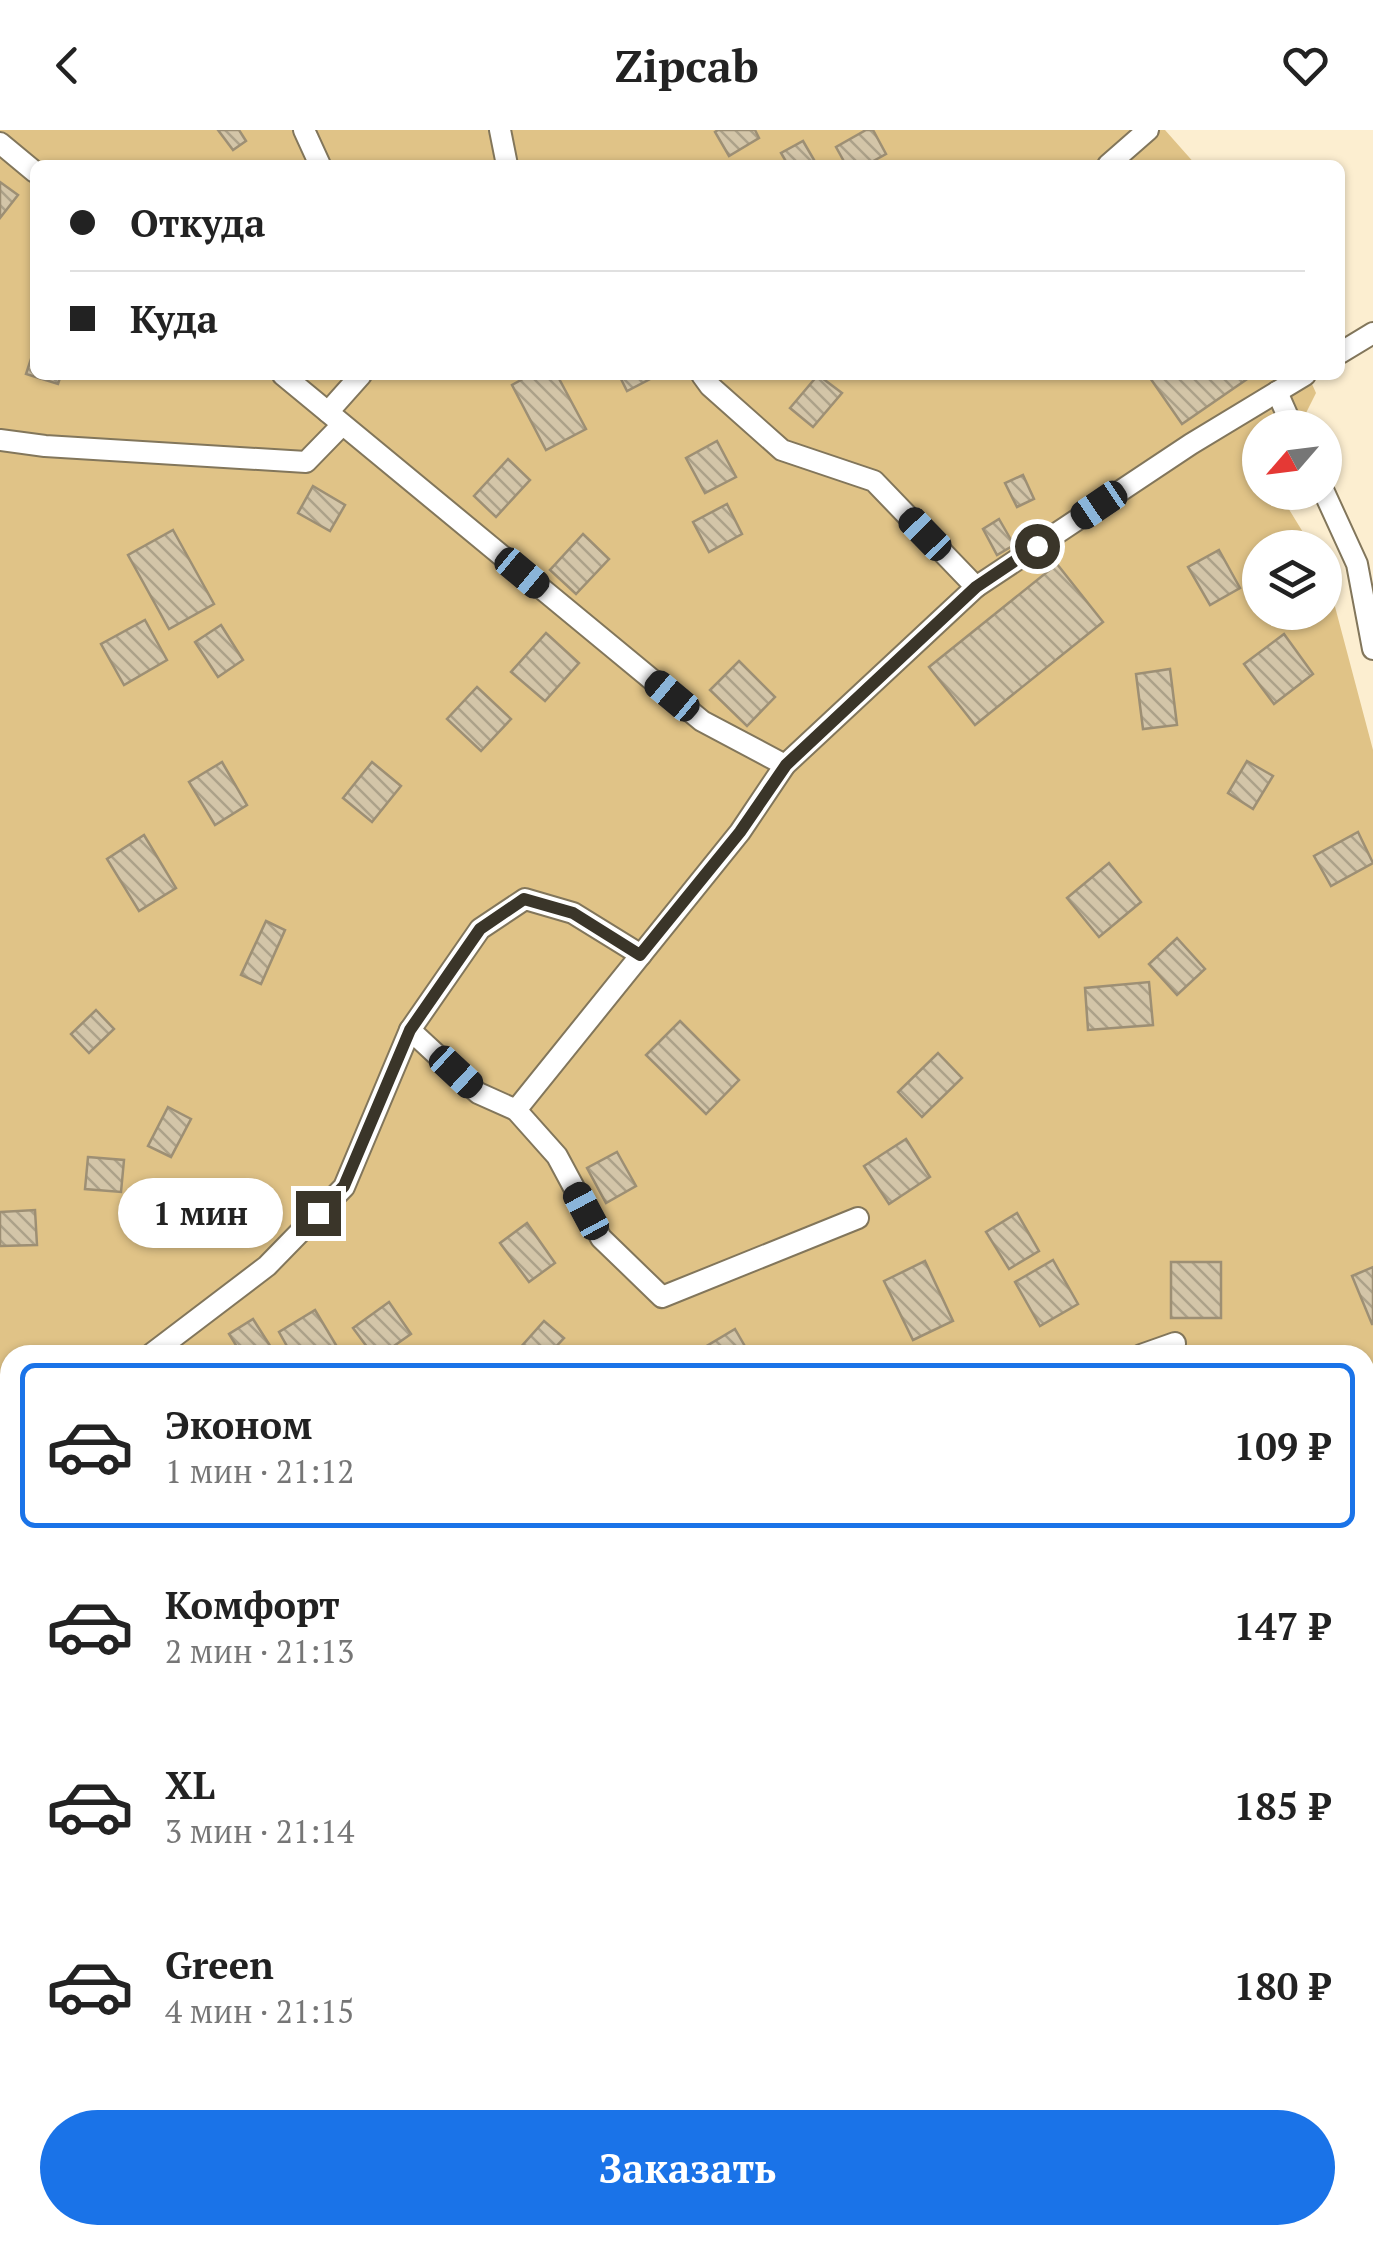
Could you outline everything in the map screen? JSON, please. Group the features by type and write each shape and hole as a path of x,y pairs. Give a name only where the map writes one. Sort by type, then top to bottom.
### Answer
{"lane":[{"path":"304,130 318,160"},
{"path":"500,130 506,160"},
{"path":"1114,160 1148,130"},
{"path":"0,143 30,168"},
{"path":"1345,350 1373,332"},
{"path":"289,380 702,721 786,765"},
{"path":"0,440 306,462 358,380"},
{"path":"706,380 782,450 874,481 976,587"},
{"path":"516,1110 740,832 786,765 976,587 1191,444 1296,380"},
{"path":"1277,392 1286,410"},
{"path":"1332,510 1357,564 1373,649"},
{"path":"163,1345 267,1266 344,1186 410,1030 480,929 524,899 573,913 640,955"},
{"path":"410,1030 478,1093 516,1110 557,1156 601,1238 662,1297 858,1218"},
{"path":"1168,1345 1174,1343"}],"green space":[{"path":"0,130 1165,130 1192,160 30,160 30,380 1310,380 1316,393 1308,410 1242,410 1242,510 1289,510 1302,530 1242,530 1242,630 1341,630 1373,750 1373,1345 0,1345"}],"building":[{"path":"218,130 239,130 246,141 233,150"},
{"path":"755,130 759,138 729,156 715,132"},
{"path":"873,130 886,154 875,160 843,160 836,147"},
{"path":"803,141 814,160 785,160 781,153"},
{"path":"0,182 18,195 0,218"},
{"path":"521,380 560,380 586,429 546,450 512,385"},
{"path":"622,380 648,380 627,391"},
{"path":"814,380 825,380 842,393 813,427 790,408"},
{"path":"1151,380 1246,380 1182,424"},
{"path":"717,441 736,477 705,493 686,458"},
{"path":"508,459 530,480 496,517 474,496"},
{"path":"1023,475 1034,499 1017,507 1005,483"},
{"path":"313,486 345,505 330,531 298,513"},
{"path":"727,504 742,534 709,552 693,522"},
{"path":"999,519 1014,545 997,555 983,529"},
{"path":"173,530 214,604 169,629 128,555"},
{"path":"583,534 609,559 576,594 550,570"},
{"path":"1219,550 1240,588 1210,605 1188,567"},
{"path":"1057,564 1103,622 975,725 929,667"},
{"path":"145,620 167,660 124,685 101,644"},
{"path":"221,625 243,660 218,677 195,642"},
{"path":"546,633 579,663 545,701 511,672"},
{"path":"1284,634 1313,674 1274,704 1244,664"},
{"path":"739,661 775,697 747,726 710,690"},
{"path":"1170,669 1177,725 1143,729 1136,674"},
{"path":"477,687 511,719 481,751 447,719"},
{"path":"1247,761 1273,776 1253,809 1228,793"},
{"path":"222,762 247,805 215,825 189,782"},
{"path":"372,762 401,786 372,822 343,798"},
{"path":"1358,832 1373,863 1331,886 1314,856"},
{"path":"144,835 176,888 139,911 107,859"},
{"path":"1109,863 1141,902 1099,937 1067,898"},
{"path":"266,921 285,930 261,984 241,975"},
{"path":"1177,938 1205,969 1177,995 1149,964"},
{"path":"1149,982 1153,1025 1088,1030 1085,988"},
{"path":"96,1010 114,1029 89,1053 71,1034"},
{"path":"680,1021 739,1080 706,1114 646,1055"},
{"path":"938,1053 962,1078 922,1117 898,1092"},
{"path":"168,1107 191,1119 171,1157 148,1146"},
{"path":"906,1139 930,1177 889,1204 864,1166"},
{"path":"617,1152 636,1186 606,1203 587,1168"},
{"path":"88,1157 124,1160 121,1192 85,1189"},
{"path":"35,1210 37,1245 0,1246 0,1212"},
{"path":"1017,1213 1039,1251 1009,1269 986,1232"},
{"path":"527,1223 555,1263 529,1282 500,1243"},
{"path":"1053,1260 1078,1304 1040,1326 1015,1282"},
{"path":"925,1261 953,1321 913,1340 884,1281"},
{"path":"1171,1262 1221,1262 1221,1318 1171,1318"},
{"path":"1373,1267 1373,1324 1372,1324 1352,1276"},
{"path":"389,1302 411,1334 395,1345 366,1345 353,1328"},
{"path":"315,1310 336,1345 286,1345 279,1332"},
{"path":"253,1319 270,1345 236,1345 229,1334"},
{"path":"544,1321 564,1338 557,1345 523,1345"},
{"path":"735,1329 744,1345 708,1345"}],"route":[{"path":"318,1213 344,1186 410,1030 480,929 524,899 573,913 640,955 740,832 786,765 976,587 1037,546"}]}
